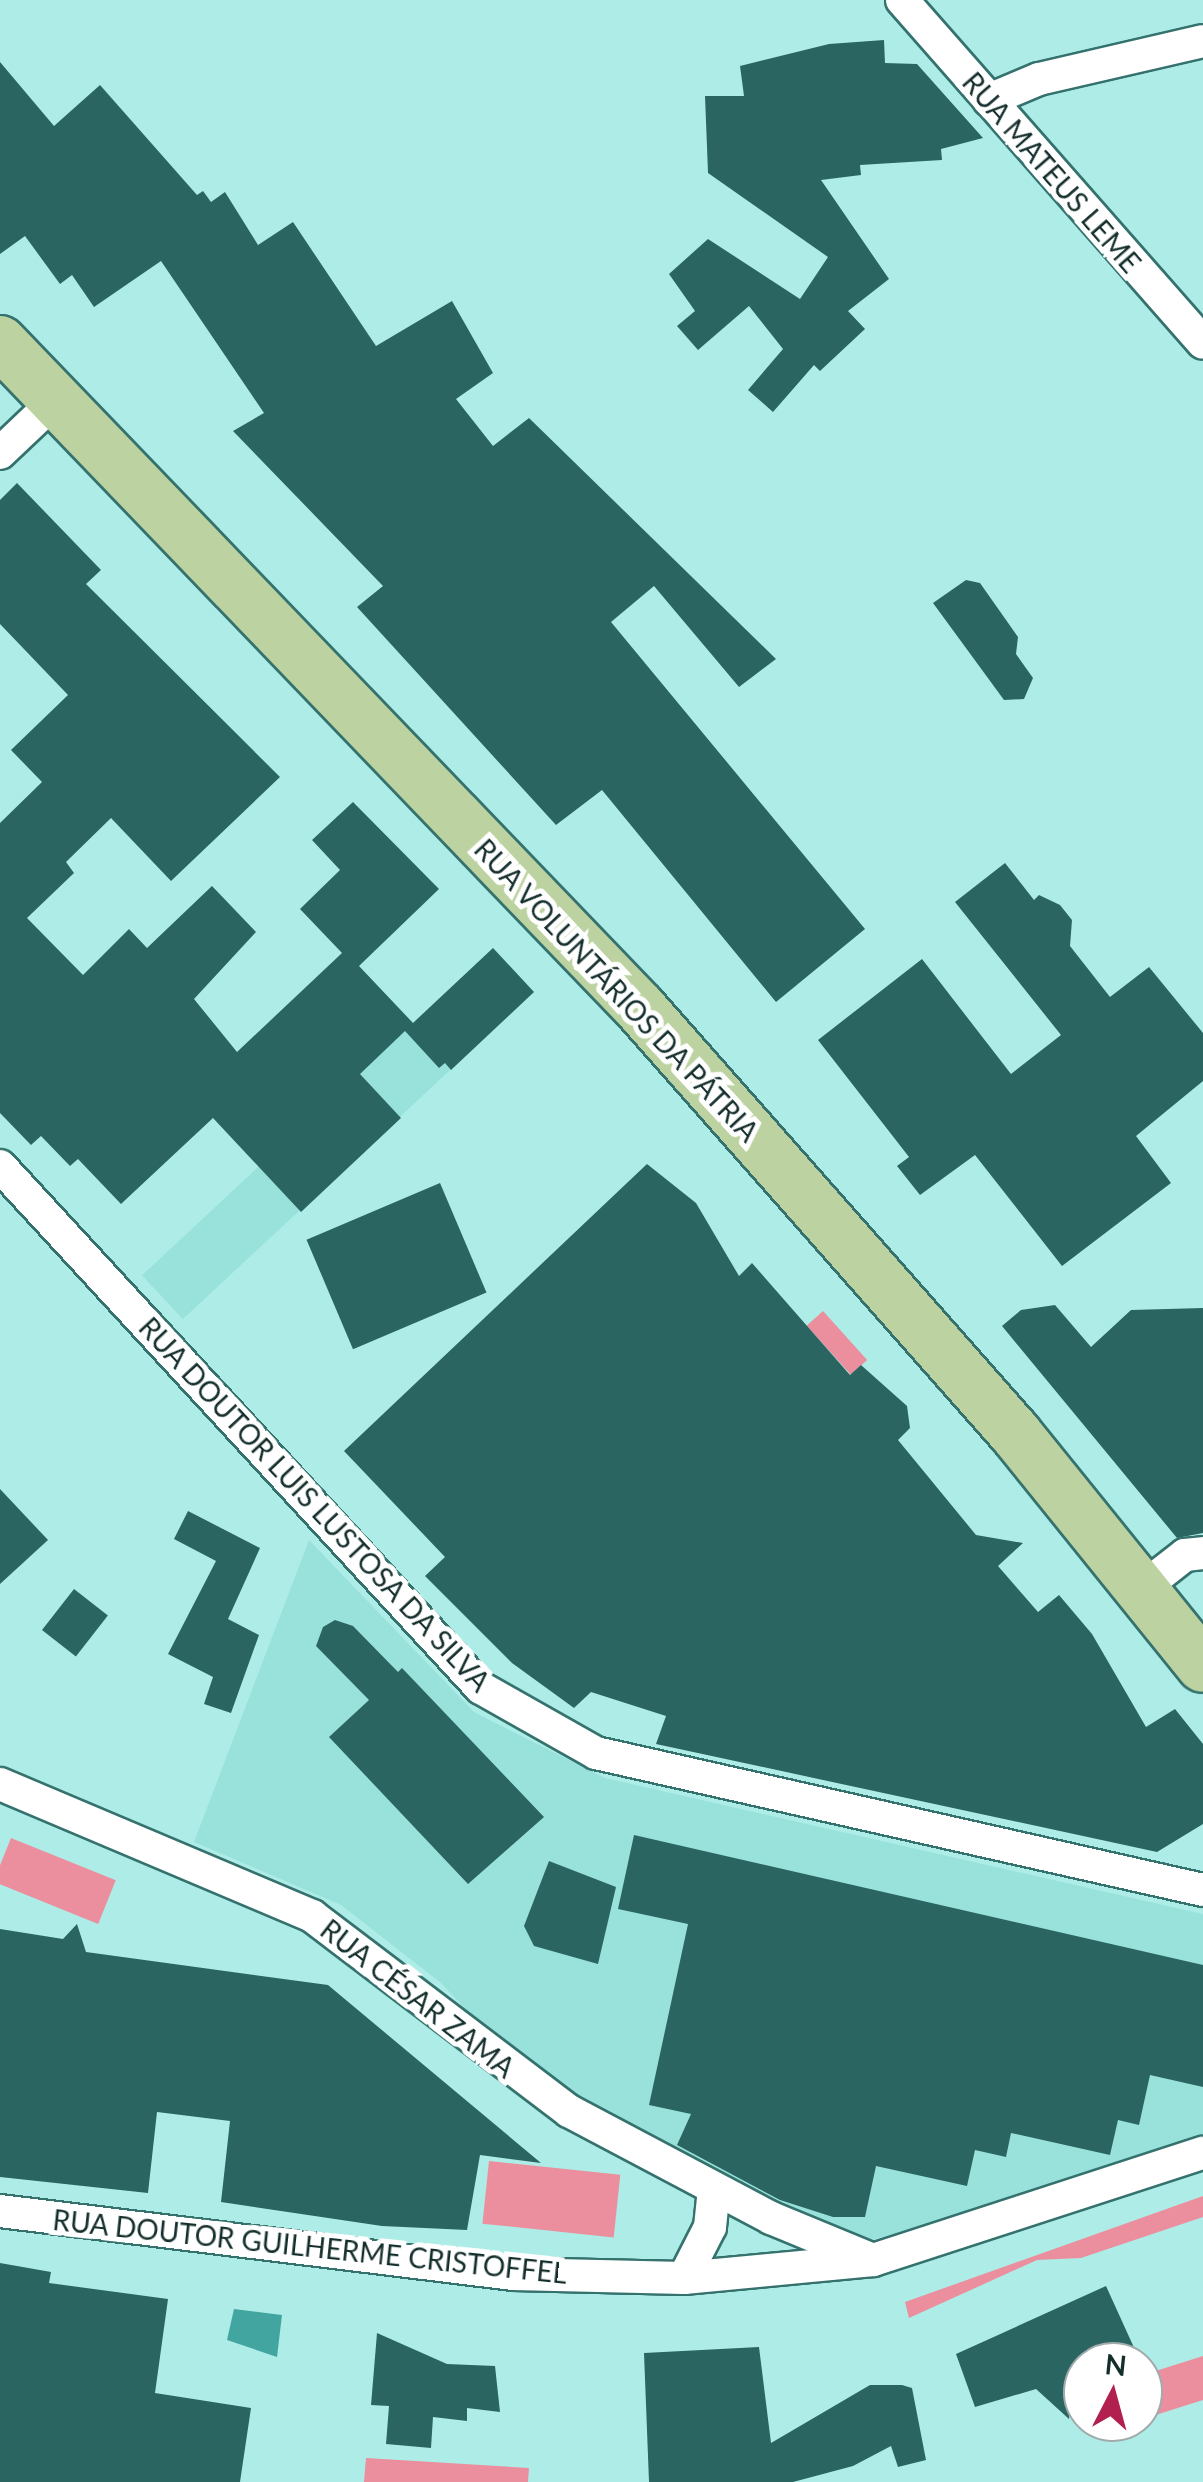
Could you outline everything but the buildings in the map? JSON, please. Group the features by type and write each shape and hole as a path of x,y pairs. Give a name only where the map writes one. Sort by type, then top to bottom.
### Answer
{"main road":[{"name":"RUA VOLUNTÁRIOS DA PÁTRIA","path":"0,342 640,1008 1015,1432 1203,1666"}],"street":[{"name":"RUA MATEUS LEME","path":"902,0 1203,343"},
{"path":"989,100 1039,78 1203,42"},
{"path":"1165,300 1203,299"},
{"path":"0,453 57,399"},
{"name":"RUA DOUTOR LUIS LUSTOSA DA SILVA","path":"0,1166 481,1688 596,1753 1203,1890"},
{"path":"1140,1590 1185,1554 1203,1553"},
{"name":"RUA CÉSAR ZAMA","path":"0,1784 312,1916 569,2111 714,2190 873,2260"},
{"name":"RUA DOUTOR GUILHERME CRISTOFFEL","path":"0,2211 513,2274 684,2278 873,2260 1203,2153"},
{"path":"684,2278 710,2227 714,2190"}],"shaded area":[{"path":"493,948 534,992 183,1319 142,1275"},
{"path":"823,1311 867,1360 851,1375 807,1326"},
{"path":"309,1540 474,1712 605,1778 1203,1914 1203,2135 1030,2200 854,2244 591,2109 494,2040 441,1983 341,1905 194,1842"},
{"path":"11,1838 116,1880 98,1924 0,1884 0,1865"},
{"path":"489,2161 620,2175 614,2237 482,2224"},
{"path":"1203,2196 1203,2217 1081,2258 1037,2260 909,2318 905,2302"},
{"path":"234,2309 282,2315 277,2357 227,2340"},
{"path":"1203,2356 1203,2400 1163,2413 1163,2369"},
{"path":"366,2458 529,2468 528,2482 364,2482"}]}
